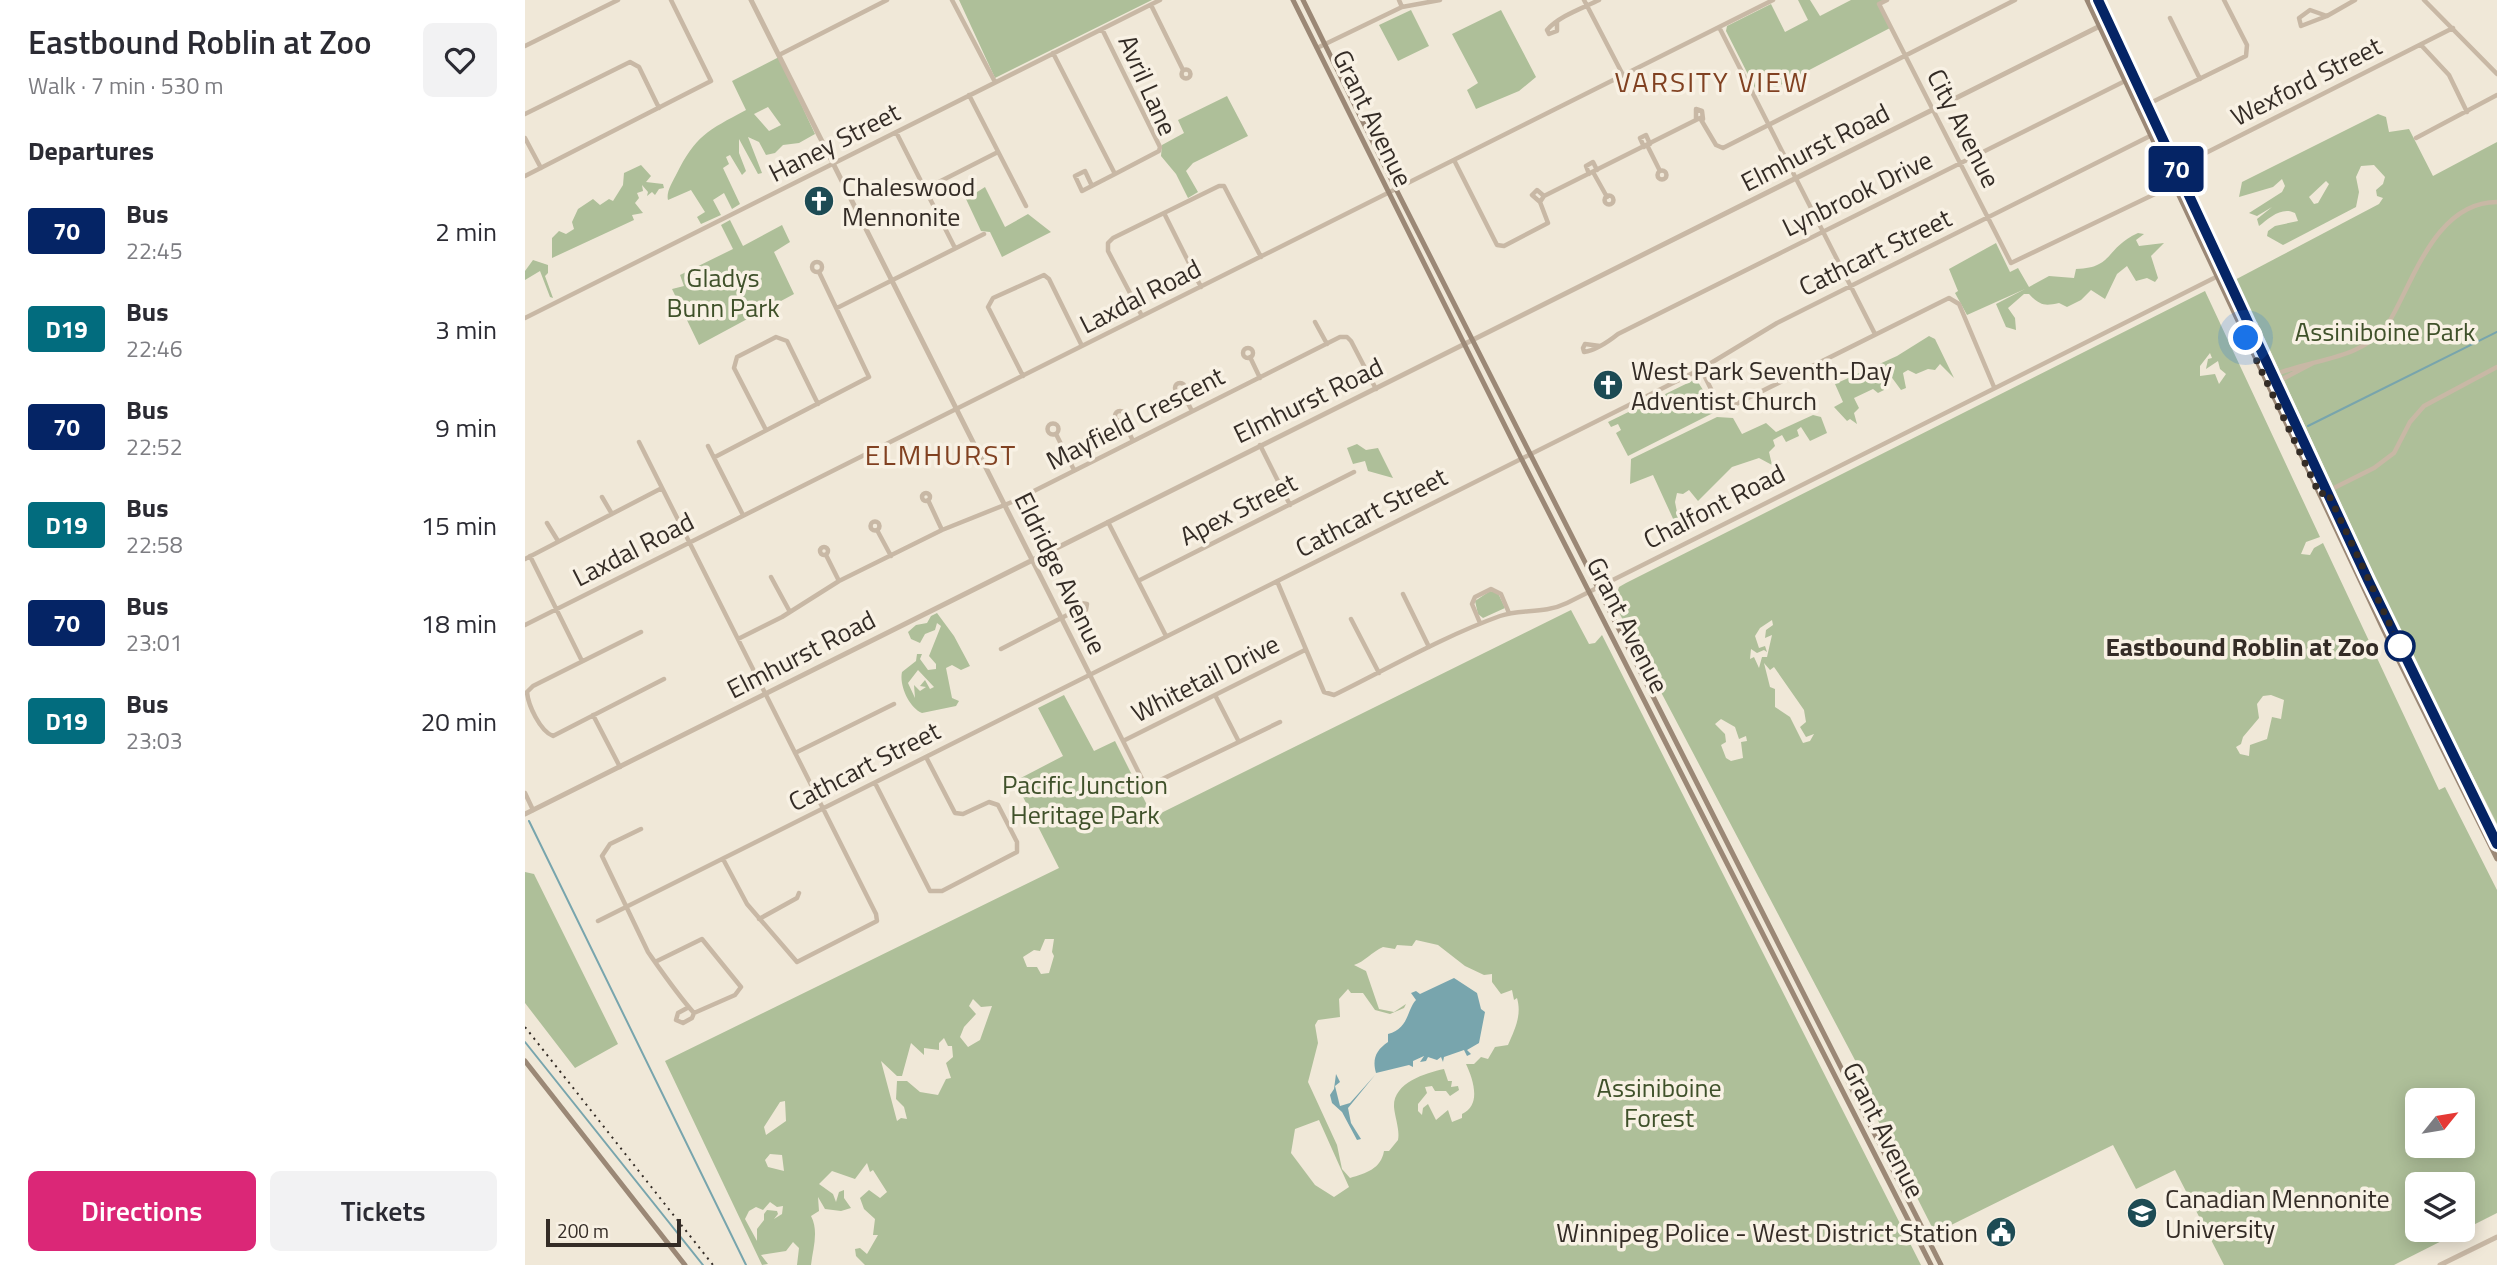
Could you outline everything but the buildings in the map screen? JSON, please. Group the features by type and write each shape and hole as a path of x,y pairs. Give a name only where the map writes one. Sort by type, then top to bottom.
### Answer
{"main road":[{"name":"Grant Avenue","path":"1293,0 1521,458 1931,1265"},
{"name":"Grant Avenue","path":"1303,0 1529,454 1941,1265"},
{"path":"2087,0 2400,666 2497,859"},
{"path":"2098,0 2431,712 2497,844"},
{"path":"1423,262 1431,259"},
{"path":"525,1061 685,1265"}],"street":[{"path":"525,47 618,0"},
{"path":"525,176 711,81 671,0"},
{"name":"Eldridge Avenue","path":"751,0 1143,781 1148,786 1239,742"},
{"path":"779,55 887,0"},
{"path":"952,0 995,82"},
{"name":"Haney Street","path":"525,317 1160,0"},
{"path":"1399,0 1402,7"},
{"path":"1317,48 1402,7 1440,0"},
{"path":"1557,22 1585,3 1599,0"},
{"name":"Laxdal Road","path":"525,625 1773,0"},
{"name":"City Avenue","path":"1887,0 1879,4 2007,259 2017,263 2175,184"},
{"path":"1696,120 1696,109 1702,111 1703,119 1719,148 2015,0"},
{"path":"2139,109 2248,53 2247,45 2224,0"},
{"path":"2327,16 2313,10 2301,15 2298,23 2305,27 2327,16 2355,0"},
{"path":"2424,0 2497,74"},
{"path":"1585,3 1623,75"},
{"path":"1151,5 1184,70"},
{"path":"2169,18 2200,79"},
{"name":"Elmhurst Road","path":"525,814 2108,22"},
{"path":"1719,27 1875,334"},
{"name":"Wexford Street","path":"2176,168 2453,28"},
{"name":"Avril Lane","path":"1092,186 1159,151 1160,147 1102,29"},
{"path":"2421,45 2449,75 2467,112"},
{"path":"1053,54 1115,174"},
{"path":"525,114 630,62 639,67 659,108"},
{"name":"Lynbrook Drive","path":"1600,346 1618,334 2133,77"},
{"path":"969,95 1026,206"},
{"path":"2416,138 2497,95"},
{"path":"1540,202 1544,196 1696,120 1703,119"},
{"path":"896,132 955,248"},
{"name":"Cathcart Street","path":"598,921 1701,369 1777,323 1850,285 2158,132"},
{"path":"525,138 541,168"},
{"path":"1647,145 1660,171"},
{"path":"925,189 998,152"},
{"path":"1454,160 1497,245 1504,246 1545,225 1548,218 1540,202 1532,195 1537,190 1544,196"},
{"path":"1085,171 1092,186 1082,191 1075,176 1085,171"},
{"path":"1593,172 1607,197"},
{"path":"2175,184 2182,181"},
{"path":"1142,316 1108,251 1108,243 1224,186 1261,257"},
{"path":"2265,379 2358,349 2377,338 2450,220 2470,206 2497,202"},
{"path":"1165,215 1201,287"},
{"path":"837,307 983,234"},
{"path":"715,457 869,377 819,272"},
{"name":"Chalfont Road","path":"1277,581 1305,650 1324,692 1329,696 1480,623 1509,613 1547,611 2224,273"},
{"path":"1023,376 988,307 993,298 1044,275 1049,279 1082,346"},
{"path":"1701,369 1719,405 1728,408 1949,298 1955,299 1994,387"},
{"path":"1315,322 1327,344 1343,336 1349,338 1375,388"},
{"path":"766,430 734,368 734,362 737,357 776,337 787,341 818,404"},
{"name":"Mayfield Crescent","path":"738,639 790,612 839,581 942,530 1005,504 1327,344"},
{"path":"1250,357 1260,377"},
{"path":"2268,386 2314,362"},
{"path":"2320,495 2374,468 2394,453 2410,422 2424,406 2497,367"},
{"path":"1182,392 1192,411"},
{"path":"1123,420 1133,441"},
{"path":"1056,434 1074,470"},
{"path":"639,442 877,921 797,962 747,904 723,859"},
{"path":"1260,445 1290,505"},
{"path":"708,446 744,515"},
{"name":"Apex Street","path":"1138,581 1355,472"},
{"path":"583,661 527,557 662,488"},
{"path":"602,497 612,514"},
{"path":"928,500 942,530"},
{"path":"1108,522 1166,636"},
{"path":"547,523 558,541"},
{"path":"877,530 891,556"},
{"path":"826,555 839,581"},
{"path":"771,577 790,612"},
{"path":"1480,623 1472,604 1475,597 1491,589 1501,594 1509,613"},
{"path":"1403,594 1430,647"},
{"path":"1001,649 1075,611"},
{"path":"1351,619 1378,673"},
{"path":"641,632 533,686 527,695 542,728 549,736 664,679"},
{"name":"Whitetail Drive","path":"1123,741 1305,650"},
{"path":"1215,695 1239,742 1280,722"},
{"path":"795,753 894,704"},
{"path":"593,715 620,766"},
{"path":"875,783 930,891 942,891 1017,852 1017,842 998,805 989,802 963,814 955,813 926,757"},
{"path":"525,793 533,810"},
{"path":"641,829 610,844 602,856 625,907 655,962 694,1013"},
{"path":"759,919 797,898 799,893"},
{"path":"655,962 702,939 740,983 735,995 694,1013 692,1018 683,1023 676,1020 677,1013 689,1007"},
{"path":"2440,1265 2497,1237"}],"green space":[{"path":"959,0 1152,0 995,78"},
{"path":"1798,0 1810,0 1820,16 1851,0 1885,0 1878,4 1890,28 1759,96 1726,31 1727,26 1771,4 1785,32 1808,20"},
{"path":"1411,10 1429,46 1398,61 1379,25"},
{"path":"1501,10 1536,77 1519,91 1476,109 1467,90 1478,83 1452,34"},
{"path":"779,57 815,134 799,143 783,145 775,153 766,155 759,142 748,137 762,173 758,174 739,139 739,153 746,171 742,175 730,155 726,157 729,164 723,168 740,204 732,209 724,193 713,200 721,215 701,224 697,217 705,212 691,190 668,200 668,194 683,162 697,142 712,129 746,110 732,81","holes":["768,107 781,125 769,131 754,114"]},
{"path":"1227,96 1248,136 1193,163 1186,171 1198,192 1188,198 1176,174 1161,156 1162,145 1184,133 1178,120"},
{"name":"Assiniboine Park","path":"2378,114 2386,117 2389,132 2409,129 2433,176 2497,142 2497,824 2405,642 2257,322 2249,326 2229,283 2379,204 2383,198 2377,196 2376,190 2383,184 2385,177 2374,165 2361,166 2356,177 2359,192 2356,207 2283,245 2267,236 2268,231 2275,226 2298,221 2295,213 2281,212 2259,226 2257,219 2272,207 2257,216 2249,213 2282,192 2285,186 2282,179 2273,187 2239,197 2242,182","holes":["2326,181 2329,184 2318,203 2314,204 2309,197"]},
{"path":"641,165 651,176 646,182 663,184 664,188 659,189 655,195 652,192 647,196 648,192 642,185 643,191 637,193 639,198 635,203 643,213 632,215 634,220 552,258 552,238 559,231 566,234 574,229 572,222 578,209 593,199 600,205 609,199 613,201 623,185 624,173"},
{"path":"985,187 1005,227 1028,214 1051,232 1002,257 990,232 981,231 966,199"},
{"name":"Gladys Bunn Park","path":"730,220 743,246 782,225 790,242 774,252 794,294 699,345 672,289 684,286 680,275 733,249 721,225"},
{"path":"2138,233 2144,234 2136,240 2139,246 2164,243 2151,256 2158,278 2155,282 2147,278 2136,281 2127,266 2117,274 2105,299 2091,290 2081,300 2067,307 2059,303 2043,304 2029,294 2024,294 2008,308 2015,318 2016,330 2006,327 1996,304 2025,289 1967,315 1955,293 1958,291 1949,269 1996,243 2010,272 2018,268 2029,287 2049,276 2074,278 2076,269 2088,268 2104,261 2127,239"},
{"path":"533,260 548,265 548,273 545,276 553,298 550,297 540,271 525,280 525,271"},
{"path":"2205,291 2320,537 2306,542 2301,554 2310,555 2314,548 2323,543 2439,790 2445,787 2497,890 2497,1213 2475,1224 2475,1172 2405,1172 2405,1242 2440,1242 2394,1265 2224,1265 2175,1170 2136,1189 2113,1145 1935,1233 1860,1085 1866,1081 1614,603 1619,587","holes":["2210,353 2212,358 2208,359 2206,369 2218,361 2220,369 2226,374 2219,384 2215,374 2200,376 2200,366","1772,620 1773,625 1766,630 1765,638 1772,635 1767,657 1762,657 1759,668 1754,657 1750,659 1751,649 1757,653 1764,650 1767,652 1765,646 1759,648 1755,636 1760,628","1764,663 1770,670 1774,667 1804,710 1806,722 1800,727 1806,737 1814,734 1810,741 1803,743 1790,717 1775,707 1775,689 1770,687","2271,695 2284,700 2281,719 2272,717 2267,739 2250,745 2249,756 2240,754 2236,747 2259,718 2257,704 2263,696","1721,719 1735,727 1739,739 1746,736 1747,741 1741,742 1743,758 1731,761 1726,758 1721,745 1726,742 1725,734 1715,724"]},
{"path":"1929,336 1935,339 1954,378 1940,364 1935,370 1928,369 1916,374 1908,370 1903,373 1906,388 1901,390 1890,375 1883,380 1884,390 1878,393 1873,389 1854,398 1859,408 1854,413 1857,424 1850,419 1847,421 1834,407 1843,402 1835,384 1897,356"},
{"path":"1696,379 1714,407 1713,413 1628,456 1616,433 1621,430 1618,424 1611,427 1608,422"},
{"path":"1813,415 1821,417 1827,433 1810,441 1801,427 1797,430 1799,436 1786,442 1782,435 1773,440 1775,446 1769,452 1772,465 1759,458 1732,467 1698,501 1689,490 1683,494 1677,493 1675,502 1680,527 1675,523 1653,475 1630,484 1631,459 1717,417 1733,418 1742,434 1766,423 1776,432"},
{"path":"1357,444 1366,450 1378,448 1393,478 1368,471 1365,461 1353,464 1347,448"},
{"path":"1490,591 1498,593 1505,608 1483,618 1478,614 1475,601"},
{"name":"Assiniboine Forest","path":"1571,610 1589,644 1595,643 1602,635 1921,1265 865,1265 856,1256 855,1249 860,1248 867,1254 878,1235 873,1235 875,1219 864,1209 860,1198 869,1190 880,1198 887,1192 873,1170 870,1172 867,1163 855,1179 832,1171 819,1184 833,1194 836,1202 839,1192 844,1190 844,1198 851,1208 841,1211 825,1209 818,1197 819,1211 811,1216 815,1234 811,1265 797,1265 799,1248 793,1242 786,1251 761,1255 768,1264 762,1265 665,1061 1059,868 1015,781 1063,756 1038,708 1064,695 1094,751 1115,741 1153,817","holes":["1045,939 1054,939 1054,956 1049,973 1041,974 1037,967 1027,967 1023,957 1034,950 1040,951","1416,940 1438,945 1465,966 1484,975 1492,974 1492,982 1501,994 1512,990 1514,1000 1517,998 1518,1016 1508,1045 1495,1047 1488,1059 1481,1057 1474,1064 1466,1064 1473,1084 1474,1098 1462,1118 1452,1122 1448,1110 1436,1120 1428,1104 1423,1108 1422,1115 1418,1111 1418,1104 1427,1093 1425,1087 1432,1086 1435,1091 1446,1091 1450,1096 1459,1090 1458,1086 1451,1087 1452,1081 1448,1081 1444,1069 1411,1080 1404,1085 1395,1099 1398,1140 1389,1151 1384,1151 1376,1166 1350,1178 1342,1169 1337,1145 1308,1082 1318,1043 1315,1025 1318,1020 1340,1017 1339,999 1348,989 1351,993 1363,993 1375,1010 1390,1014 1404,1008 1406,1004 1394,1012 1379,1009 1366,971 1354,965 1383,947 1395,949 1397,945 1412,946","973,999 981,1007 992,1006 980,1040 968,1047 960,1037 964,1027 976,1014 969,1006","944,1038 948,1046 952,1046 953,1057 946,1063 951,1078 946,1079 938,1095 920,1092 907,1081 897,1081 896,1099 904,1107 907,1119 901,1118 897,1121 881,1061 897,1076 902,1076 911,1043 924,1055 924,1048 939,1050 939,1043","785,1101 786,1121 766,1135 764,1127 780,1102","1319,1120 1349,1187 1334,1197 1315,1185 1291,1153 1295,1129","770,1154 782,1155 784,1171 768,1167 765,1160","770,1202 777,1207 783,1206 782,1214 774,1219 777,1211 767,1210 764,1214 764,1220 757,1229 757,1241 745,1219 749,1211 756,1207 763,1210"]},
{"path":"937,613 954,636 970,666 961,670 952,665 946,668 952,698 959,701 956,706 922,713 909,701 901,677 902,672 916,661 917,654 922,654 920,659 928,670 936,669 936,664 929,656 941,626 937,623 935,630 925,634 920,643 911,639 908,632 916,625 927,623 931,616","holes":["918,670 934,687 930,689 925,680 920,686 926,687 920,691 914,685 915,698 908,683"]},
{"path":"525,872 534,874 618,1044 575,1068 525,1003"}],"water":[{"path":"1454,978 1477,993 1481,1009 1485,1012 1479,1043 1467,1050 1471,1054 1467,1056 1464,1050 1444,1057 1443,1062 1441,1057 1437,1060 1428,1057 1426,1061 1420,1062 1424,1056 1413,1061 1413,1067 1409,1065 1376,1073 1375,1059 1378,1052 1388,1042 1388,1034 1404,1023 1416,1000 1411,993 1416,991 1420,994"},
{"path":"1336,1074 1340,1082 1335,1086 1340,1106 1350,1103 1375,1075 1348,1108 1351,1123 1361,1139 1357,1140 1342,1112 1332,1103 1330,1095 1334,1089"}],"waterway":[{"path":"2308,426 2497,332"},
{"path":"529,821 746,1265"},
{"path":"525,1042 703,1265"}],"railway":[{"path":"525,1027 713,1265"}],"bus line":[{"name":"70","path":"2098,0 2368,580 2497,844"}],"place":[{"name":"Chaleswood Mennonite","path":"819,201"},
{"name":"West Park Seventh-Day Adventist Church","path":"1608,385"},
{"name":"Eastbound Roblin at Zoo","path":"2400,646"},
{"name":"Canadian Mennonite University","path":"2142,1213"},
{"name":"Winnipeg Police - West District Station","path":"2001,1232"}],"district":[{"name":"VARSITY VIEW","path":"1712,81"},
{"name":"ELMHURST","path":"941,454"}],"route":[{"path":"2246,338 2320,495 2327,491 2400,646"}],"park label":[{"name":"Pacific Junction Heritage Park","path":"1085,799"}]}
